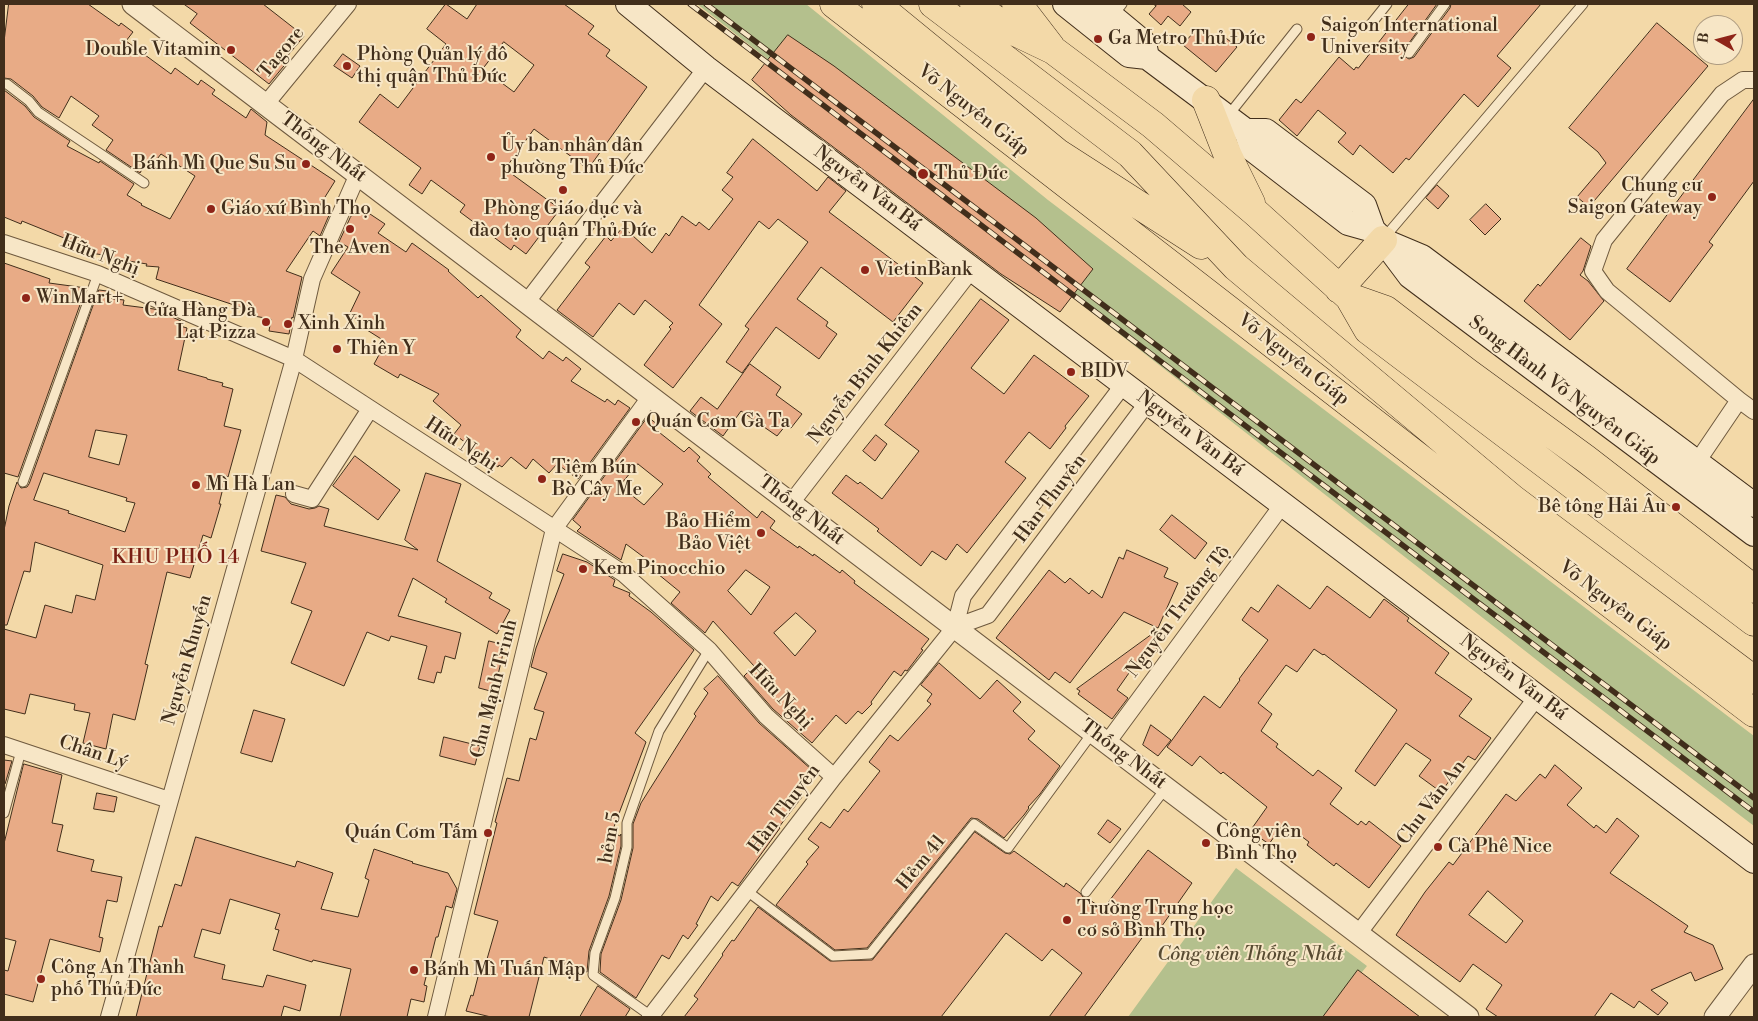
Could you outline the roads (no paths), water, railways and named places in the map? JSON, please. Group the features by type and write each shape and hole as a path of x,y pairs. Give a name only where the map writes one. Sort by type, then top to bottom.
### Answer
{"highway":[{"name":"Võ Nguyên Giáp","path":"834,4 1474,500 1754,713"},
{"name":"Võ Nguyên Giáp","path":"876,4 1058,152 1236,267"},
{"name":"Võ Nguyên Giáp","path":"934,4 1130,154 1236,267 1513,499 1754,680"},
{"path":"974,4 1007,28 1046,47 1153,125 1256,213 1344,293 1368,330 1754,622"},
{"path":"1016,4 1046,47"},
{"path":"1206,100 1228,156 1256,213"},
{"path":"1344,293 1378,235"},
{"path":"1344,293 1386,310 1586,459 1754,589"},
{"path":"1474,500 1513,499"},
{"path":"1611,572 1623,612"}],"main road":[{"name":"Nguyễn Văn Bá","path":"628,4 706,68 1754,861"},
{"name":"Song Hành Võ Nguyên Giáp","path":"1066,4 1129,55 1147,57 1246,131 1266,131 1364,205 1378,235 1410,276 1754,534"},
{"name":"Song Hành Võ Nguyên Giáp","path":"1110,8 1144,43 1147,57"},
{"name":"Song Hành Võ Nguyên Giáp","path":"1378,235 1422,256 1754,505"}],"street":[{"name":"Thống Nhất","path":"132,4 1468,1017"},
{"name":"Tagore","path":"266,104 348,4"},
{"path":"526,303 706,68"},
{"path":"1754,80 1743,80 1722,94 1604,240 1593,271 1607,291 1738,400 1754,411"},
{"name":"Nguyễn Khuyến","path":"109,1017 294,359 312,279 358,174"},
{"name":"Hữu Nghị","path":"4,243 98,274 294,359 624,574 709,650 766,716 834,777"},
{"name":"Nguyễn Bỉnh Khiêm","path":"791,503 972,269"},
{"name":"Hàn Thuyên","path":"651,1016 834,777 955,627 963,596 1124,384"},
{"name":"Chu Mạnh Trinh","path":"436,1017 554,529 650,397"},
{"path":"1697,462 1738,400"},
{"name":"Hàn Thuyên","path":"955,627 988,615 1148,402"},
{"path":"294,494 312,498 370,409"},
{"name":"Nguyễn Trường Tộ","path":"1100,737 1283,504"},
{"name":"Chu Văn An","path":"1358,934 1537,697"},
{"name":"Chân Lý","path":"4,745 169,800"},
{"path":"1715,1017 1754,965"}],"lane":[{"path":"1371,24 1387,4"},
{"path":"1409,53 1445,4"},
{"path":"1378,235 1583,4"},
{"path":"1227,117 1297,29"},
{"path":"4,84 7,84 29,101 38,112 144,183"},
{"path":"23,482 98,274"},
{"name":"hẻm 5","path":"651,1016 593,975 595,952 615,898 627,847 627,823 659,731 709,650"},
{"name":"Hẻm 41","path":"746,891 833,956 870,954 974,824 1008,848 1100,737"},
{"path":"4,813 21,751"},
{"path":"1086,892 1166,788"}],"railway":[{"path":"690,4 1754,812"},
{"path":"706,4 1754,798"}],"place":[{"name":"Saigon International University","path":"1311,37"},
{"name":"Ga Metro Thủ Đức","path":"1098,39"},
{"name":"Double Vitamin","path":"231,50"},
{"name":"Phòng Quản lý đô thị quận Thủ Đức","path":"347,66"},
{"name":"Ủy ban nhân dân phường Thủ Đức","path":"491,157"},
{"name":"Bánh Mì Que Su Su","path":"306,164"},
{"name":"Thủ Đức","path":"923,174"},
{"name":"Phòng Giáo dục và đào tạo quận Thủ Đức","path":"563,190"},
{"name":"Chung cư Saigon Gateway","path":"1712,197"},
{"name":"Giáo xứ Bình Thọ","path":"211,209"},
{"name":"The Aven","path":"350,229"},
{"name":"VietinBank","path":"865,270"},
{"name":"WinMart+","path":"26,298"},
{"name":"Cửa Hàng Đà Lạt Pizza","path":"266,322"},
{"name":"Xinh Xinh","path":"288,324"},
{"name":"Thiên Y","path":"337,349"},
{"name":"BIDV","path":"1071,372"},
{"name":"Quán Cơm Gà Ta","path":"636,422"},
{"name":"Tiệm Bún Bò Cây Me","path":"542,479"},
{"name":"Mì Hà Lan","path":"196,485"},
{"name":"Bê tông Hải Âu","path":"1676,507"},
{"name":"Bảo Hiểm Bảo Việt","path":"761,533"},
{"name":"Kem Pinocchio","path":"583,569"},
{"name":"Quán Cơm Tấm","path":"488,833"},
{"name":"Công viên Bình Thọ","path":"1206,843"},
{"name":"Cà Phê Nice","path":"1438,847"},
{"name":"Trường Trung học cơ sở Bình Thọ","path":"1067,920"},
{"name":"Bánh Mì Tuấn Mập","path":"414,970"},
{"name":"Công An Thành phố Thủ Đức","path":"41,979"}],"district":[{"name":"KHU PHỐ 14","path":"176,558"}],"park label":[{"name":"Công viên Thống Nhất","path":"1250,955"}]}
